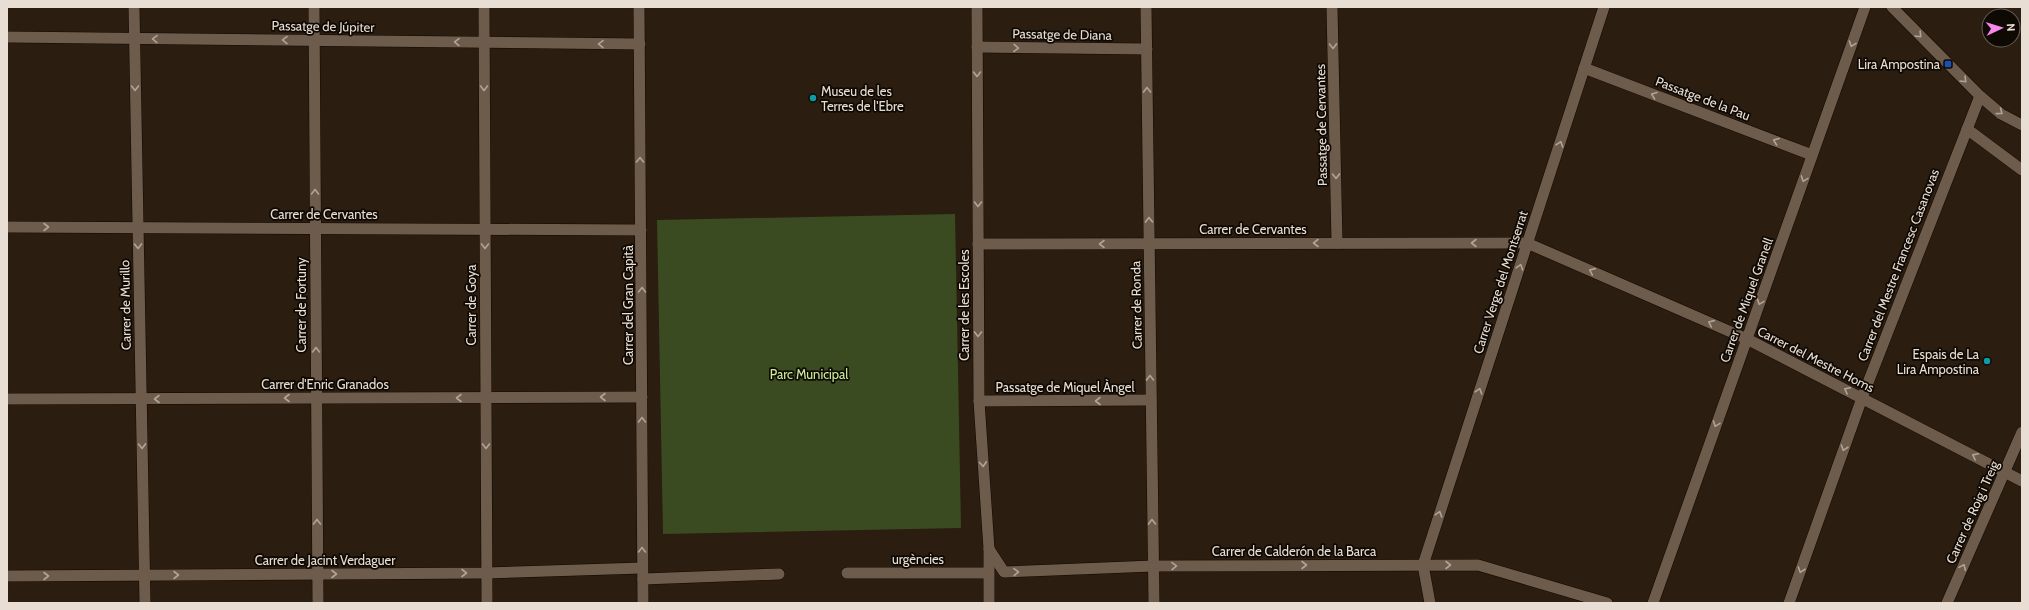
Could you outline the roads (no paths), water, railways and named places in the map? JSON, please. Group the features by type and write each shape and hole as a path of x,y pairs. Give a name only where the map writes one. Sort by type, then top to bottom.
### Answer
{"street":[{"name":"Carrer de Murillo","path":"134,7 145,603"},
{"name":"Carrer de Fortuny","path":"314,7 318,603"},
{"name":"Carrer de Goya","path":"484,7 487,603"},
{"name":"Carrer del Gran Capità","path":"639,7 643,603"},
{"name":"Carrer de les Escoles","path":"977,7 979,401 990,549 988,573 989,603"},
{"name":"Carrer de Ronda","path":"1146,7 1154,603"},
{"name":"Passatge de Cervantes","path":"1332,7 1337,243"},
{"name":"Carrer Verge del Montserrat","path":"1423,565 1604,7"},
{"name":"Carrer de Miquel Granell","path":"1653,603 1865,7"},
{"path":"1892,7 1980,96 2001,114 2022,125"},
{"name":"Passatge de Júpiter","path":"7,37 640,44"},
{"name":"Passatge de Diana","path":"977,47 1147,49"},
{"name":"Passatge de la Pau","path":"1584,68 1812,155"},
{"name":"Carrer del Mestre Francesc Casanovas","path":"1789,603 1862,398 1980,96"},
{"path":"1967,129 2022,170"},
{"name":"Carrer de Cervantes","path":"7,227 641,230"},
{"name":"Carrer de Cervantes","path":"978,244 1528,243"},
{"name":"Carrer del Mestre Homs","path":"1528,243 1747,339 2022,481"},
{"name":"Carrer d'Enric Granados","path":"7,399 642,397"},
{"name":"Passatge de Miquel Àngel","path":"979,401 1151,400"},
{"name":"Carrer de Roig i Treig","path":"1947,603 2022,432"},
{"name":"Carrer de Calderón de la Barca","path":"990,549 1004,572 1153,566 1478,565 1607,603"},
{"path":"1423,565 1430,603"},
{"path":"642,573 779,574"},
{"name":"Carrer de Jacint Verdaguer","path":"7,576 642,573"},
{"name":"urgències","path":"847,573 988,573"}],"place":[{"name":"Lira Ampostina","path":"1948,64"},
{"name":"Museu de les Terres de l'Ebre","path":"813,98"},
{"name":"Espais de La Lira Ampostina","path":"1987,361"}],"park label":[{"name":"Parc Municipal","path":"809,374"}]}
